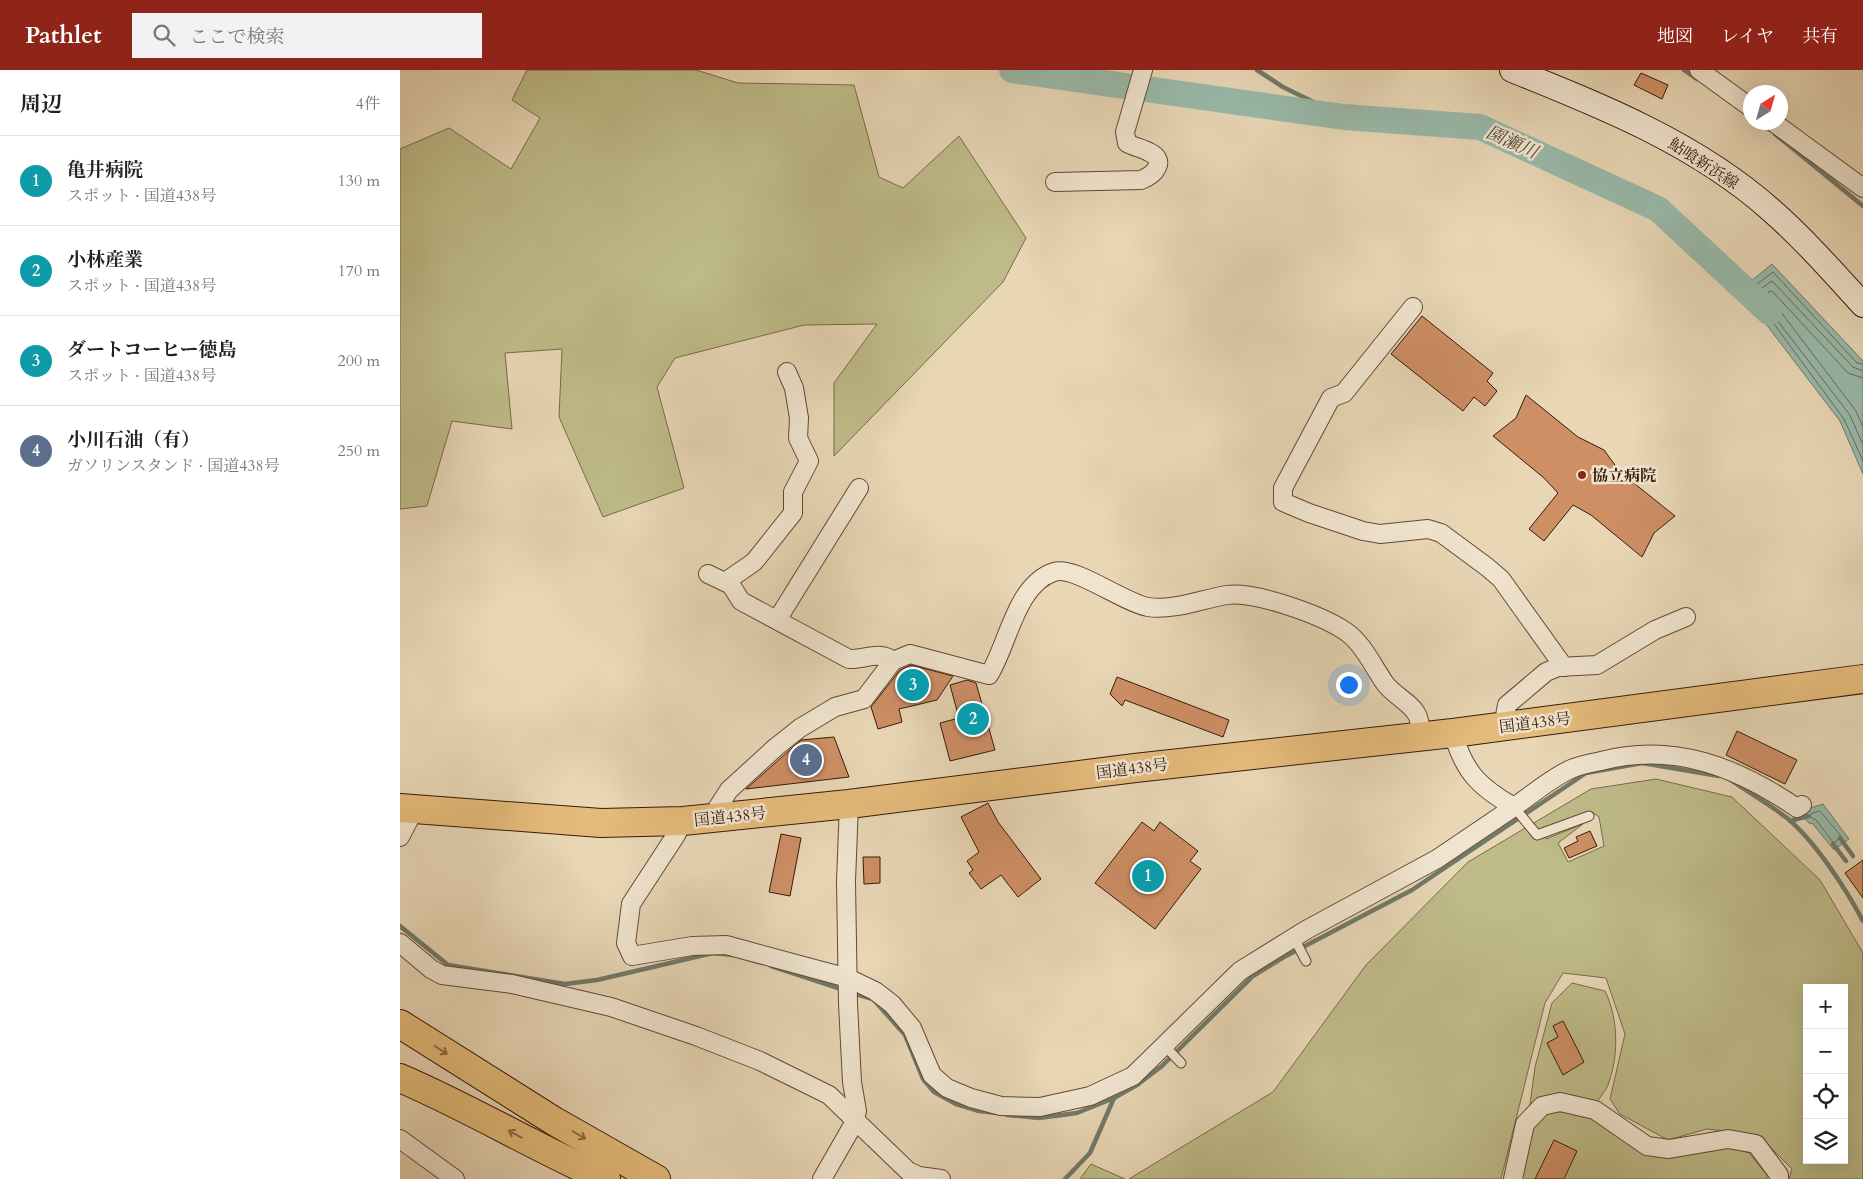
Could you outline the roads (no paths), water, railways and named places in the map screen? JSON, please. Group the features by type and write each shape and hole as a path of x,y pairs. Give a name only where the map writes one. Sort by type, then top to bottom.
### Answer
{"highway":[{"name":"国道438号","path":"407,809 601,823 683,821 849,804 1135,768 1453,733 1860,680"},
{"path":"400,1024 554,1121 656,1179"},
{"path":"400,1078 439,1095 561,1159 606,1179"}],"main road":[{"name":"鮎喰新浜線","path":"1512,70 1570,93 1659,134 1718,170 1770,209 1822,260 1863,305"}],"street":[{"path":"1055,182 1141,180 1152,176 1157,170 1158,163 1154,155 1127,142 1125,132 1143,70"},
{"path":"1699,70 1743,102"},
{"path":"1784,130 1863,188"},
{"path":"1413,307 1344,393 1331,398 1283,488 1283,502 1363,531 1380,534 1428,529 1441,533 1501,579 1564,667"},
{"path":"725,582 754,562 793,513 793,492 809,461 798,438 799,418 794,388 787,372"},
{"path":"777,620 859,488"},
{"path":"717,817 718,807 729,790 776,747 835,707 864,699 893,660 910,654 989,675 999,659 1014,616 1024,599 1035,584 1053,572 1062,570 1077,575 1117,596 1148,606 1161,607 1229,595 1254,596 1321,619 1346,632 1364,652 1386,685 1418,715 1422,736"},
{"path":"708,574 731,585 741,601 848,660 859,660 878,655 887,656 893,660"},
{"path":"1503,726 1507,705 1546,672 1558,666 1597,665 1655,630 1686,617"},
{"path":"1453,733 1459,752 1477,783 1493,796 1516,809"},
{"path":"683,821 676,835 631,904 626,943 632,956 692,946 726,945 848,978 875,991 892,1004 912,1028 932,1075 947,1088 971,1098 1001,1106 1040,1106 1090,1096 1133,1076 1240,971 1294,938 1437,859 1516,809 1572,768 1620,756 1683,756 1723,767 1765,786 1797,808 1802,805"},
{"path":"822,1179 857,1111 852,1082 848,1004 846,881 849,804"},
{"path":"400,837 407,809"},
{"path":"400,943 442,975 512,984 611,1008 696,1036 798,1078 829,1095 908,1171 919,1176 942,1179"},
{"path":"1513,1179 1525,1124 1542,1106 1560,1102 1595,1110 1647,1146 1669,1150 1728,1140 1756,1144 1779,1175 1779,1179"},
{"path":"400,1139 455,1179"}],"lane":[{"path":"1516,809 1537,835 1589,816"},
{"path":"1294,938 1306,961"},
{"path":"1164,1046 1180,1063"}],"water":[{"path":"1772,264 1863,361 1863,474 1840,421 1740,290"},
{"path":"1823,804 1849,839 1834,850 1812,823 1810,824 1798,812"}],"waterway":[{"name":"園瀬川","path":"1012,70 1344,117 1480,127 1658,209 1769,312"},
{"path":"1257,70 1283,87 1344,117"},
{"path":"1684,70 1697,79"},
{"path":"1775,134 1863,206"},
{"path":"1007,1115 1039,1118 1077,1113 1114,1098 1137,1085 1162,1066 1253,976 1284,957 1412,890 1586,773 1642,763 1719,776"},
{"path":"1729,779 1780,813 1798,828 1829,866 1863,921"},
{"path":"1790,821 1808,816"},
{"path":"1840,838 1853,856"},
{"path":"1833,844 1846,861"},
{"path":"400,926 448,965 565,984 597,980 713,953 733,955"},
{"path":"771,966 844,990"},
{"path":"852,993 873,999 905,1035 923,1079 934,1092 956,1104 979,1111 997,1113"},
{"path":"1065,1179 1090,1153 1114,1098"}],"place":[{"name":"協立病院","path":"1582,475"},
{"name":"ダートコーヒー徳島","path":"913,685"},
{"name":"小林産業","path":"973,719"},
{"name":"小川石油（有）","path":"806,760"},
{"name":"亀井病院","path":"1148,876"}]}
